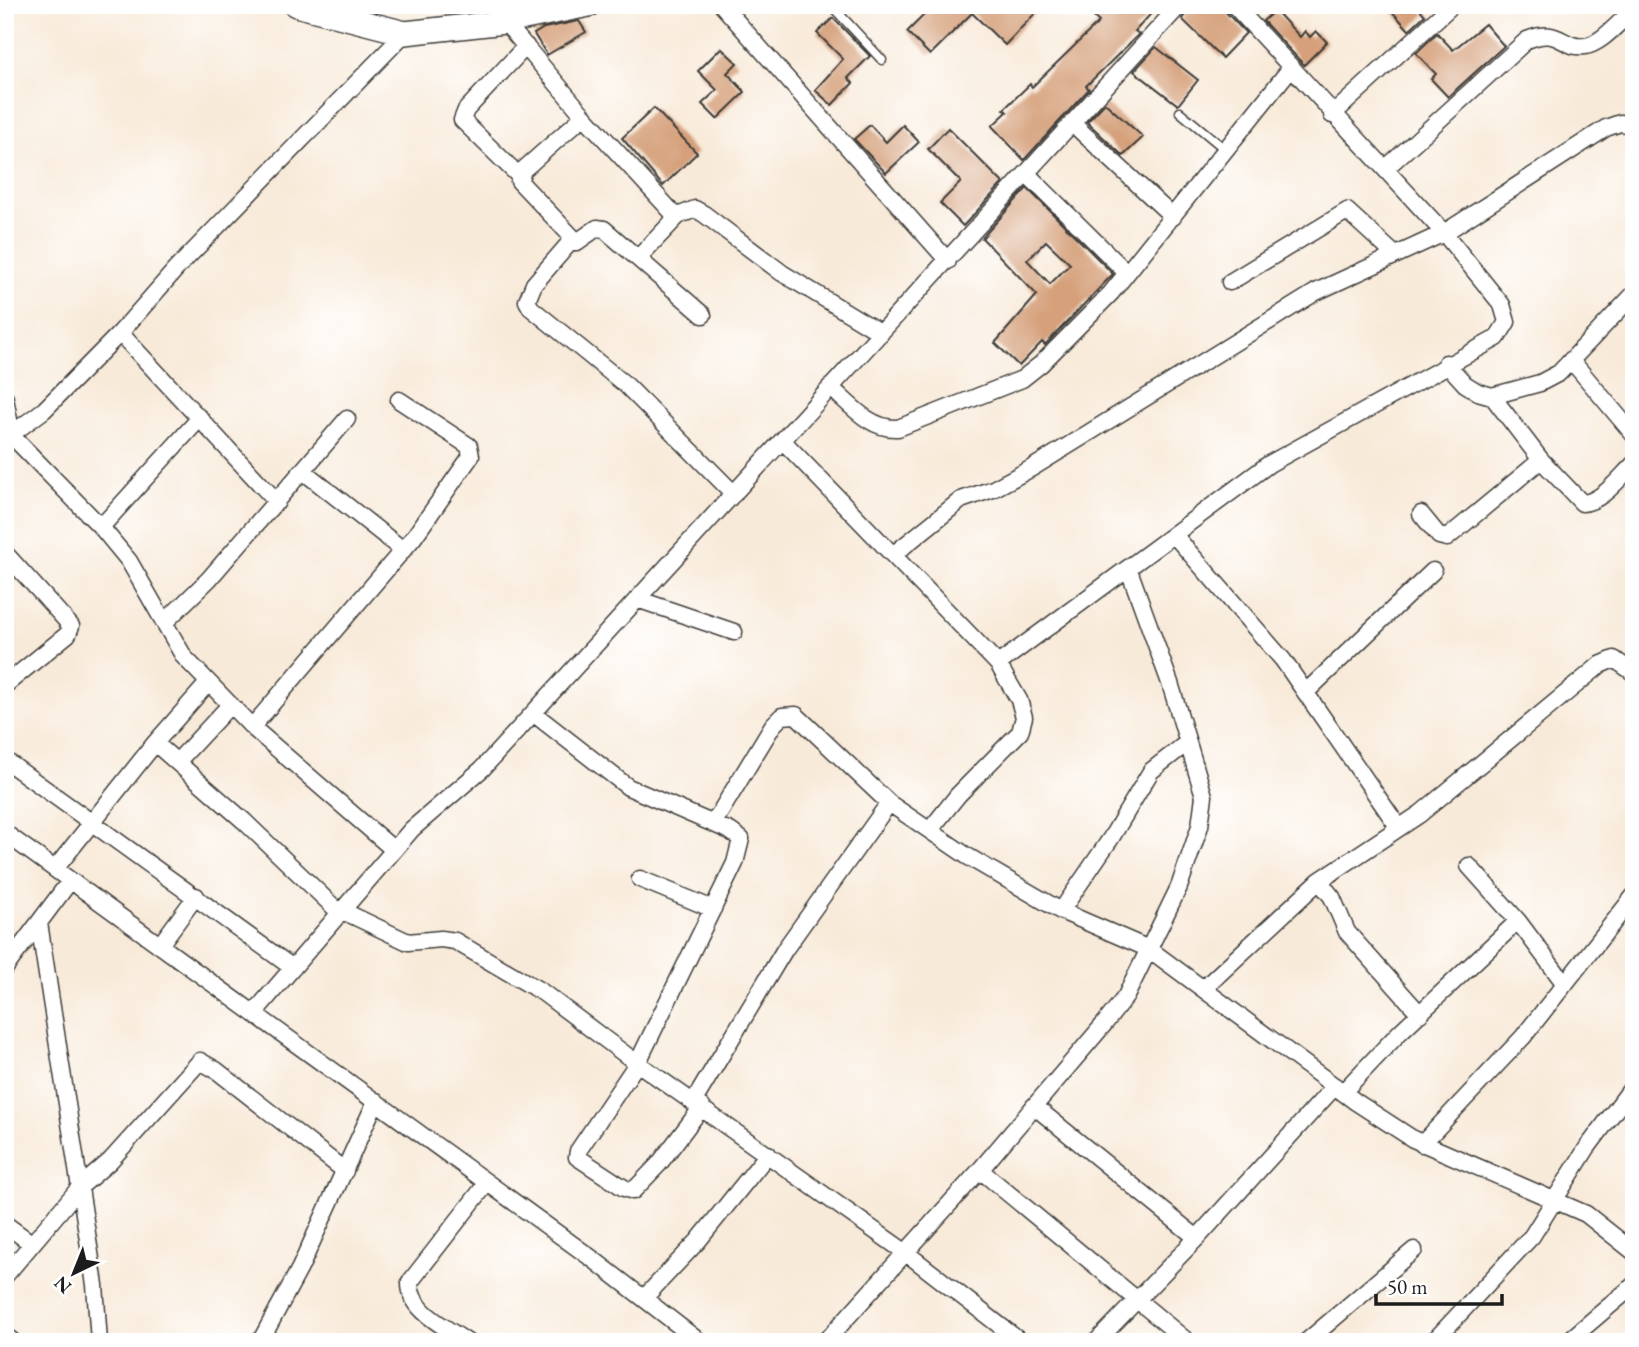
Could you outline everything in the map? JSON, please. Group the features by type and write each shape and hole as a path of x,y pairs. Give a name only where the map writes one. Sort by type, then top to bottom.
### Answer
{"street":[{"path":"296,5 405,33 505,22 589,5"},
{"path":"722,5 948,261"},
{"path":"254,1013 412,829 482,769 1180,5"},
{"path":"998,664 1054,620 1129,570 1269,464 1446,363 1497,338 1507,322 1502,305 1444,233 1332,115 1234,5"},
{"path":"1332,115 1452,5"},
{"path":"1385,169 1527,40 1542,34 1586,46 1597,41 1634,10"},
{"path":"505,22 583,116 678,216"},
{"path":"9,438 44,410 120,333 176,269 405,33"},
{"path":"526,46 466,110 462,120 519,176 522,185 573,239 581,241 600,227 639,257 703,315"},
{"path":"830,387 873,424 885,429 898,428 1022,379 1041,364 1127,272 1290,69"},
{"path":"519,176 583,116"},
{"path":"1072,123 1173,217"},
{"path":"894,554 961,500 1007,482 1316,292 1444,233 1606,128 1620,123 1634,125"},
{"path":"1027,174 1127,272"},
{"path":"639,257 678,216 695,209 782,272 881,333"},
{"path":"1230,282 1347,211 1394,254"},
{"path":"573,239 534,284 527,301 627,386 734,494"},
{"path":"1492,396 1540,383 1559,373 1634,294"},
{"path":"120,333 277,502"},
{"path":"1571,360 1634,435"},
{"path":"1446,363 1465,384 1492,396 1541,460 1582,503 1590,503 1600,496 1634,464"},
{"path":"5,398 9,438 101,527 141,578 175,644 208,683 252,727 394,850"},
{"path":"252,727 403,550 465,465 472,451 399,400"},
{"path":"101,527 200,418"},
{"path":"164,622 209,579 348,419"},
{"path":"783,441 998,664 1019,700 1024,717 1020,732 958,795 930,830"},
{"path":"1420,514 1439,536 1447,538 1541,460"},
{"path":"303,471 403,550"},
{"path":"1175,536 1257,627 1306,692 1399,828"},
{"path":"5,553 71,626 68,634 5,685"},
{"path":"826,1341 980,1170 1126,996 1179,887 1203,813 1204,796 1129,570"},
{"path":"1306,692 1433,571"},
{"path":"637,599 734,632"},
{"path":"1203,989 1319,881 1399,828 1600,665 1614,659 1634,673"},
{"path":"55,869 155,743 208,683"},
{"path":"177,762 230,705"},
{"path":"533,713 628,787 736,835 741,844 713,909 638,1062 578,1150 579,1161 633,1191 659,1164 698,1104 785,949 889,803"},
{"path":"713,824 761,742 774,725 789,714 805,721 889,803 990,871 1061,911 1149,949 1339,1089 1422,1144 1586,1214 1634,1251"},
{"path":"155,743 342,912 408,942 441,939 455,941 542,992 905,1252 1021,1342"},
{"path":"1061,911 1111,838 1151,771 1188,743"},
{"path":"5,760 293,968"},
{"path":"5,833 376,1101 700,1342"},
{"path":"1469,866 1518,921 1566,985"},
{"path":"640,879 713,909"},
{"path":"5,968 70,881"},
{"path":"1319,881 1332,897 1347,932 1420,1014"},
{"path":"160,945 196,896"},
{"path":"1422,1144 1523,1037 1634,896"},
{"path":"1097,1342 1339,1089 1518,921"},
{"path":"39,923 95,1285 99,1342"},
{"path":"5,1276 80,1187 110,1161 200,1061 216,1070 345,1171"},
{"path":"1433,1342 1511,1262 1556,1200 1587,1148 1634,1085"},
{"path":"260,1342 300,1268 376,1101"},
{"path":"1034,1106 1197,1238"},
{"path":"643,1298 698,1241 768,1154"},
{"path":"980,1170 1188,1342"},
{"path":"467,1342 416,1305 409,1294 410,1282 487,1183"},
{"path":"5,1224 31,1243"},
{"path":"1306,1342 1414,1250"},
{"path":"1567,1342 1634,1285"},
{"path":"5,1335 13,1342"}],"lane":[{"path":"831,5 882,60"},
{"path":"1180,112 1226,150"}],"building":[{"path":"916,5 1043,5 1005,45 972,13 930,55 907,32 924,15"},
{"path":"1081,5 1159,5 1135,31 1139,34 1086,86 1089,89 1024,160 992,126 1007,112 1004,109 1030,84 1032,87 1099,22"},
{"path":"1193,5 1219,5 1246,33 1222,58 1182,19"},
{"path":"1386,5 1416,5 1425,15 1409,30"},
{"path":"1275,10 1300,37 1305,31 1310,37 1316,31 1327,42 1304,65 1263,21"},
{"path":"833,18 870,56 848,78 853,83 832,105 815,90 843,59 817,33"},
{"path":"579,21 586,32 547,55 534,34 544,28"},
{"path":"1485,24 1504,46 1448,97 1431,79 1436,74 1416,53 1437,33 1453,50"},
{"path":"1156,47 1198,80 1178,105 1134,71"},
{"path":"721,48 737,63 727,73 745,92 717,119 702,104 717,90 698,71"},
{"path":"1105,103 1143,137 1123,156 1087,122"},
{"path":"654,108 697,153 663,186 622,138"},
{"path":"870,125 886,142 903,125 919,142 886,173 854,139"},
{"path":"948,128 1003,183 963,226 940,203 961,182 928,149"},
{"path":"1027,188 1113,274 1045,345 1042,342 1019,366 995,343 1037,295 982,238","holes":["1046,241 1070,264 1050,284 1027,260"]}]}
